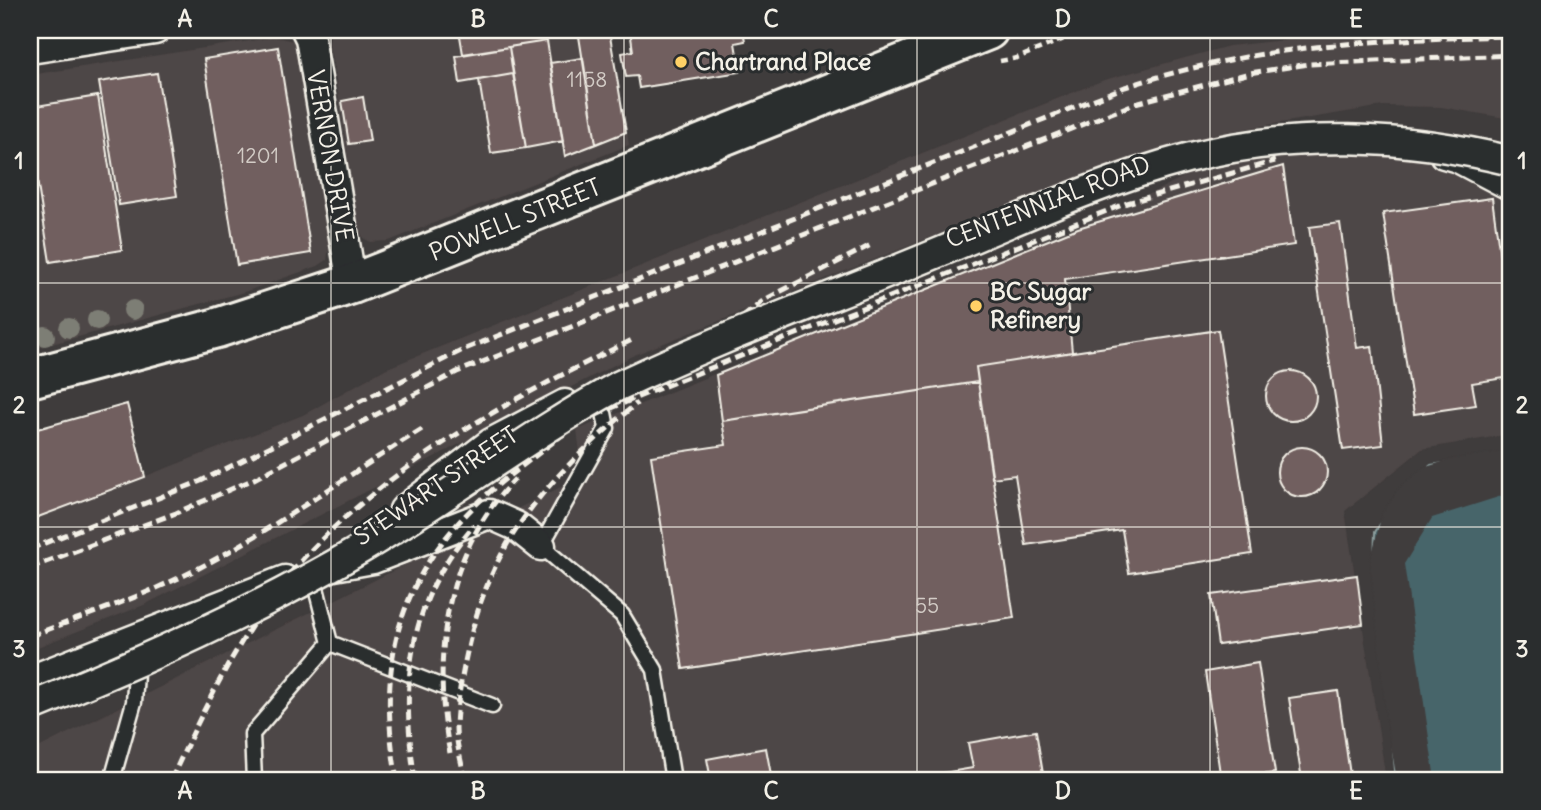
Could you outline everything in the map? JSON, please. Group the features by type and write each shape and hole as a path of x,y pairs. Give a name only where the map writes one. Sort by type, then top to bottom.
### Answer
{"main road":[{"name":"POWELL STREET","path":"30,378 217,328 352,284 994,45"}],"street":[{"path":"30,49 155,30"},
{"name":"VERNON DRIVE","path":"306,30 352,284"},
{"name":"CENTENNIAL ROAD","path":"599,386 1045,200 1184,152 1270,133 1354,132 1458,158 1511,186"},
{"path":"30,707 186,639 360,550 579,407 618,386 1096,189 1186,158 1295,140 1359,139 1426,144 1511,161"},
{"name":"STEWART STREET","path":"311,570 402,511 491,443 599,386"},
{"name":"STEWART STREET","path":"30,680 311,570 373,559 489,514 516,526 541,546"}],"lane":[{"path":"599,386 607,428 541,546 622,615 655,670 673,780"},
{"path":"311,570 330,643"},
{"path":"113,780 134,702 138,637"},
{"path":"330,643 492,706"},
{"path":"254,780 252,734 330,643"}],"path":[{"path":"994,45 1017,58 1086,30"}],"shaded area":[{"path":"332,30 610,30 629,145 389,241 371,242 363,238 358,227 334,67 328,44"},
{"path":"1379,30 1511,30 1511,119 1441,107 1383,106 1220,133 1135,156 634,355 144,605 30,650 30,521 303,415 385,369 1104,80 1229,46"},
{"path":"275,37 294,41 301,57 330,241 327,260 318,266 244,292 30,350 30,75"},
{"path":"1309,149 1511,153 1511,434 1422,449 1345,511 1386,780 30,780 30,752 583,476 577,430 1122,208 1201,168"}],"water":[{"path":"1511,453 1511,780 1396,780 1374,562 1375,532 1404,487 1431,465"}],"pier":[{"path":"1511,450 1511,493 1432,518 1404,564 1435,780 1397,780 1386,718 1370,562 1382,514 1399,488 1423,468 1452,459"}],"building":[{"path":"459,30 545,30 547,41 463,54"},
{"path":"578,30 609,30 626,132 596,144"},
{"name":"Chartrand Place","path":"630,30 743,30 745,41 735,43 740,72 639,88 637,76 626,77 622,53 633,51"},
{"path":"547,41 563,141 526,148 509,47"},
{"path":"278,47 311,253 237,265 204,59"},
{"path":"509,47 513,74 460,83 456,56"},
{"path":"583,58 596,144 565,156 550,63"},
{"path":"157,73 177,196 119,205 99,82"},
{"path":"513,74 526,148 491,153 479,80"},
{"path":"98,96 122,250 50,262 30,135 30,107"},
{"path":"363,97 370,141 349,144 342,101"},
{"name":"BC Sugar Refinery","path":"1283,166 1294,245 1065,279 1072,352 976,367 978,382 722,421 716,375 1078,228"},
{"path":"1492,198 1511,336 1511,377 1472,383 1476,405 1414,414 1383,213"},
{"path":"1340,223 1357,348 1372,346 1383,445 1343,450 1309,227"},
{"path":"1218,330 1252,554 1129,573 1122,530 1026,545 1015,475 992,478 976,367"},
{"path":"1291,371 1309,378 1316,396 1309,414 1291,421 1273,414 1266,396 1273,378"},
{"path":"978,382 1014,618 683,669 651,456 726,445 722,421"},
{"path":"127,404 145,477 30,520 30,431"},
{"path":"1302,447 1320,454 1327,472 1320,490 1302,497 1284,490 1277,472 1284,454"},
{"path":"1357,575 1363,624 1218,645 1211,595"},
{"path":"1258,663 1275,773 1221,780 1205,672"},
{"path":"1338,691 1350,775 1302,780 1289,698"},
{"path":"1036,731 1044,780 902,780 973,768 968,743"},
{"path":"766,748 772,780 711,780 707,759"}],"railway":[{"path":"30,549 201,481 465,349 1125,87 1223,61 1270,53 1363,43 1511,36"},
{"path":"30,568 176,513 254,479 457,372 1139,102 1250,73 1309,64 1511,55"},
{"path":"397,780 390,729 390,683 396,640 409,600 428,563 454,528 486,495 563,434 595,416 650,392 1127,203 1275,161"},
{"path":"662,383 764,300 871,245"},
{"path":"171,780 216,687 251,627 292,571 315,546 387,483 466,429 548,382 634,339"},
{"path":"465,780 456,734 459,695 469,643 494,569 511,537 554,481 637,403"},
{"path":"30,636 137,596 199,568 284,518 422,429"},
{"path":"450,753 442,681 443,644 449,608 458,573 472,539 491,508 515,479"},
{"path":"415,780 408,710 414,645 434,584 474,525"}],"place":[{"name":"Chartrand Place","path":"681,62"},
{"name":"BC Sugar Refinery","path":"976,306"}]}
